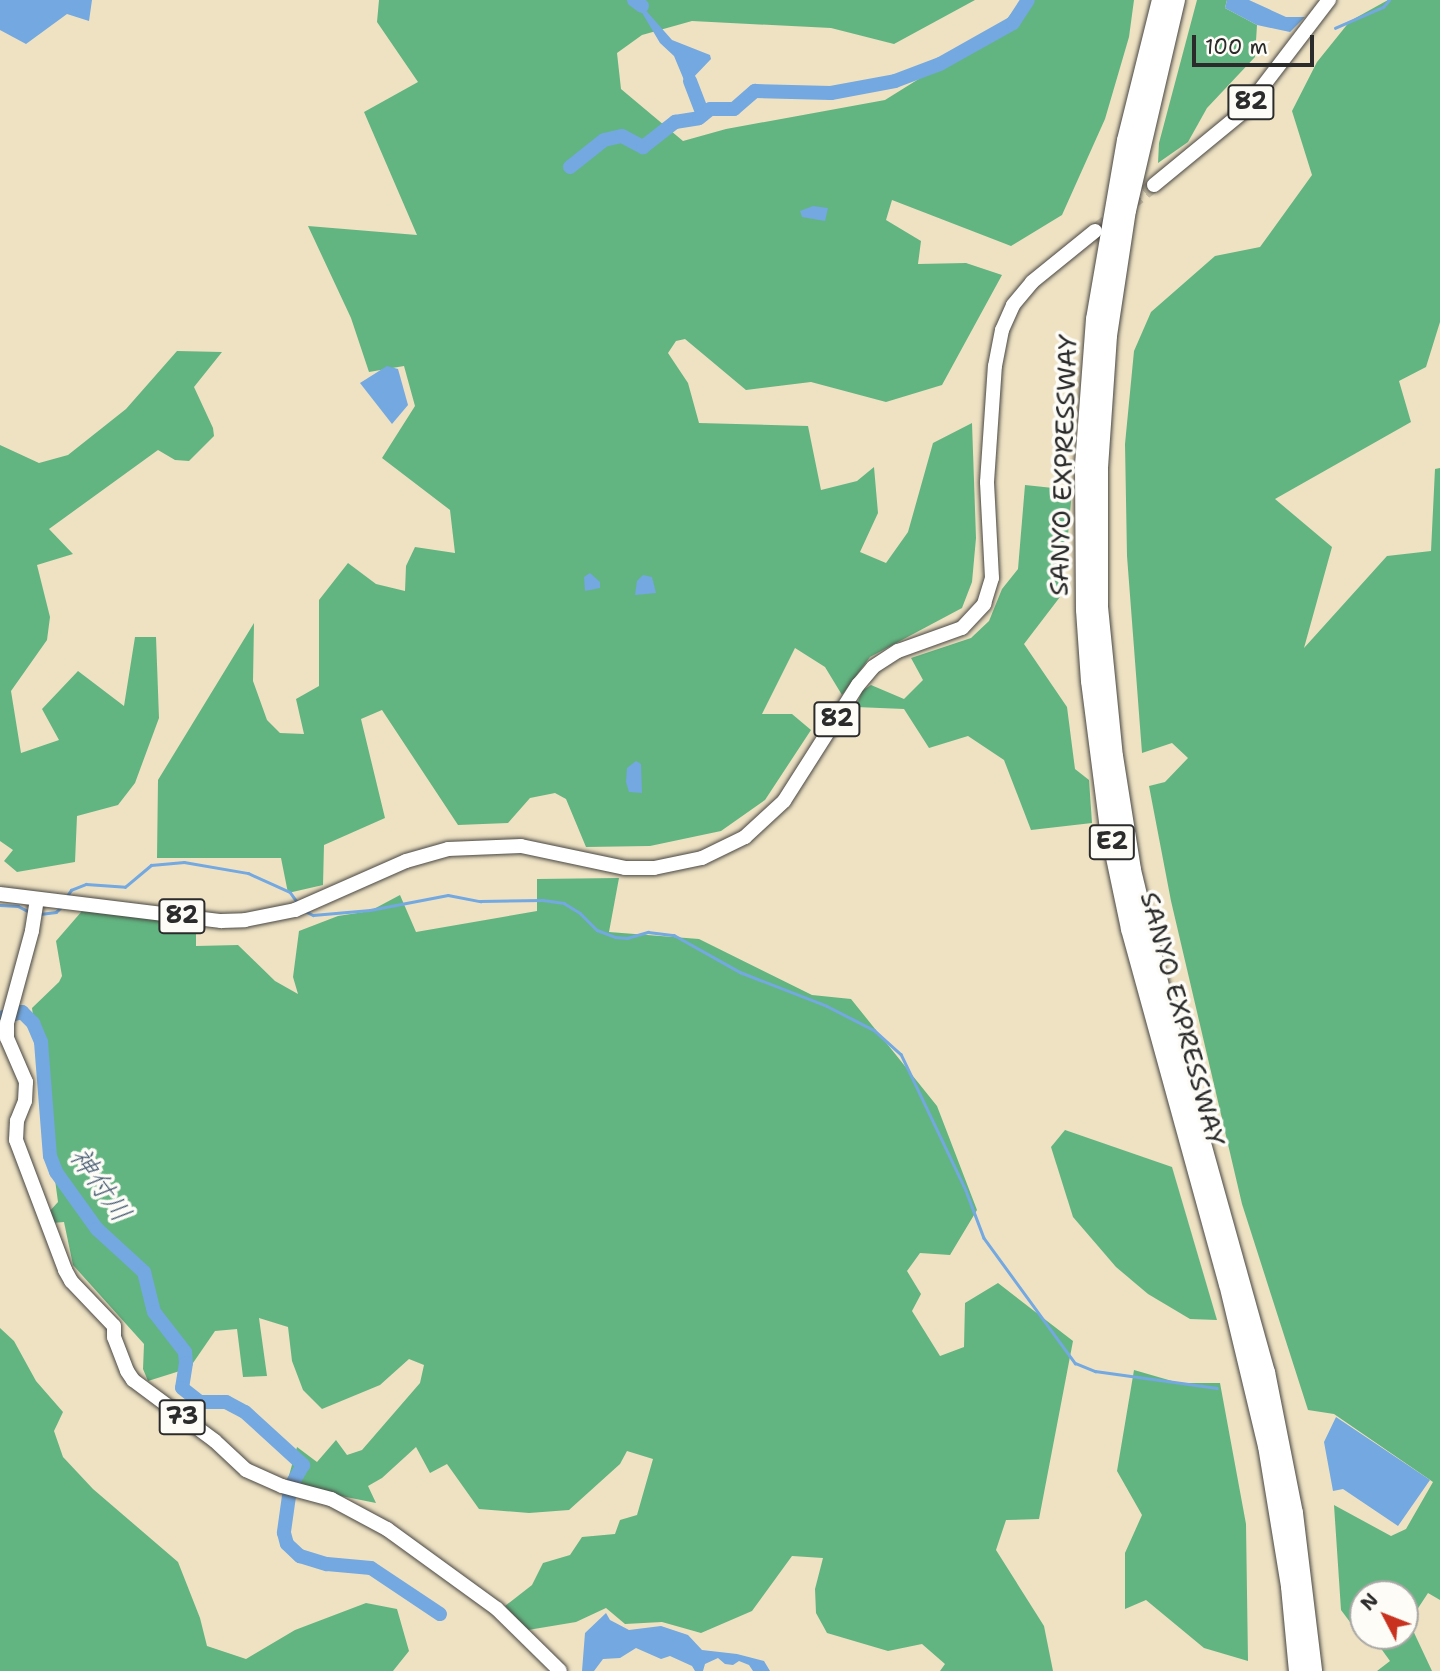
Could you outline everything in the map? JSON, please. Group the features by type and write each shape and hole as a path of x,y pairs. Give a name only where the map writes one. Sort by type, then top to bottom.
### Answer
{"highway":[{"name":"SANYO EXPRESSWAY","path":"1161,0 1126,140 1094,319 1084,467 1085,610 1090,681 1109,829 1130,929 1228,1284 1267,1446 1290,1587 1298,1671"},
{"name":"SANYO EXPRESSWAY","path":"1176,0 1126,210 1108,336 1099,467 1099,607 1114,756 1132,870 1174,1043 1266,1372 1294,1513 1313,1671"}],"main road":[{"name":"82","path":"1154,185 1244,111 1329,0"},
{"name":"82","path":"35,908 63,903 222,921 261,918 300,908 406,861 440,851 521,846 625,867 654,868 719,851 765,821 784,802 873,667 898,651 962,628 984,604 992,578 987,482 995,366 1002,330 1013,305 1032,282 1095,231"},
{"path":"0,894 35,908"},
{"name":"73","path":"35,908 8,1015 7,1038 26,1082 15,1133 65,1270 71,1281 114,1326 114,1336 133,1380 215,1441 246,1469 282,1486 331,1499 387,1529 497,1609 560,1671"}],"green space":[{"path":"379,0 975,0 894,44 831,28 692,21 642,35 617,53 621,89 683,141 726,129 885,100 999,29 1022,0 1134,0 1129,37 1105,119 1062,215 1011,246 892,200 886,220 921,241 918,264 966,263 1002,275 942,385 886,402 811,382 746,390 685,339 676,341 668,353 688,383 699,423 808,426 821,490 857,481 874,467 878,513 860,552 886,563 908,532 933,443 972,423 976,538 972,582 962,608 870,657 842,695 825,667 795,648 762,714 792,714 811,730 765,800 721,831 650,846 586,847 566,799 555,793 530,798 508,823 458,825 382,710 361,719 385,818 324,845 323,885 288,893 281,858 157,858 158,780 254,623 253,681 267,720 280,733 304,734 296,699 319,686 319,600 348,563 376,584 405,591 406,566 415,547 455,553 450,510 382,458 415,406 404,366 369,372 351,318 308,226 417,235 364,112 418,82 377,22"},
{"path":"1197,0 1227,0 1225,8 1257,25 1255,57 1207,108 1188,142 1158,163 1159,143"},
{"path":"1388,0 1440,0 1440,322 1426,367 1399,381 1411,422 1275,499 1332,547 1304,648 1387,556 1431,551 1435,469 1440,468 1440,1600 1428,1593 1419,1607 1419,1580 1349,1580 1349,1621 1341,1610 1334,1505 1391,1536 1406,1529 1433,1482 1334,1414 1308,1410 1242,1204 1171,901 1149,786 1165,782 1188,758 1172,743 1142,753 1127,556 1125,444 1134,351 1151,312 1215,256 1260,247 1312,175 1292,111 1317,62 1350,21"},
{"path":"177,351 222,352 194,387 214,436 189,461 175,460 158,450 49,529 73,554 37,565 50,617 47,640 11,691 21,753 59,740 42,709 78,671 124,706 135,637 156,637 159,718 135,783 118,805 77,816 75,862 17,872 4,861 13,850 0,841 0,445 39,463 68,455 126,409"},
{"path":"1025,485 1072,490 1063,593 1024,644 1067,707 1075,769 1089,780 1092,823 1031,830 1004,760 968,736 929,748 904,709 856,707 862,691 871,685 904,699 923,680 911,658 971,638 989,621 1002,589 1018,569"},
{"path":"619,878 609,932 699,939 812,995 851,999 937,1106 977,1210 950,1255 920,1253 907,1271 921,1294 912,1311 940,1356 964,1347 965,1303 998,1283 1073,1341 1039,1519 1006,1520 996,1550 1044,1626 1053,1671 940,1671 945,1664 922,1644 888,1651 827,1633 816,1613 815,1589 823,1558 792,1556 752,1611 701,1633 662,1622 625,1624 606,1608 576,1622 528,1630 505,1606 532,1585 543,1563 570,1555 582,1537 615,1534 620,1520 637,1515 653,1459 627,1451 620,1464 569,1510 529,1513 479,1509 447,1464 430,1473 416,1447 382,1478 368,1486 376,1503 321,1492 288,1479 297,1447 317,1462 336,1440 347,1455 362,1450 420,1383 424,1365 409,1359 380,1385 322,1409 303,1390 292,1361 288,1327 259,1318 267,1376 243,1377 237,1329 215,1331 193,1363 183,1370 148,1381 143,1369 144,1344 73,1265 64,1222 52,1223 48,1213 58,1202 32,1008 59,982 62,976 56,941 82,911 196,920 196,946 238,945 275,981 298,994 293,977 299,931 338,916 370,911 400,895 416,932 537,911 537,879"},
{"path":"1065,1130 1172,1167 1217,1320 1190,1319 1148,1294 1116,1267 1073,1217 1051,1147"},
{"path":"0,1328 14,1341 36,1381 63,1412 54,1431 63,1457 93,1489 178,1562 200,1618 207,1646 246,1659 295,1630 366,1603 397,1609 409,1651 393,1671 0,1671"},
{"path":"1134,1370 1179,1383 1220,1383 1246,1524 1248,1661 1204,1648 1146,1600 1125,1609 1125,1553 1142,1515 1117,1471"},
{"path":"1419,1643 1432,1671 1377,1671 1390,1661 1382,1650 1419,1650"}],"water":[{"path":"0,0 92,0 89,21 67,14 26,44 0,30"},
{"path":"1227,0 1249,0 1286,17 1305,17 1290,32 1257,25 1225,8"},
{"path":"638,6 642,6 672,40 710,55 711,59 690,81 684,80 674,56 660,43"},
{"path":"813,206 828,208 825,221 802,217 800,211"},
{"path":"387,366 398,369 408,405 392,424 360,383"},
{"path":"590,573 600,582 600,588 585,591 584,577"},
{"path":"643,575 652,577 656,593 635,595 637,581"},
{"path":"636,761 641,764 642,793 629,792 626,782 627,768"},
{"path":"1336,1417 1430,1480 1398,1526 1343,1489 1333,1491 1324,1442"},
{"path":"606,1613 610,1620 629,1630 661,1626 688,1635 702,1650 737,1654 764,1661 770,1671 753,1671 749,1665 739,1661 733,1665 725,1664 718,1658 705,1664 703,1671 695,1671 692,1666 670,1656 661,1659 636,1648 620,1658 603,1659 594,1671 582,1671 585,1633"}],"waterway":[{"path":"634,0 642,6"},
{"path":"570,167 604,140 622,136 643,147 675,122 699,118 710,109 734,109 755,91 831,93 895,81 940,64 1013,23 1028,0"},
{"path":"1335,28 1383,7 1389,0"},
{"path":"690,81 703,115"},
{"path":"67,896 71,890 86,884 125,887 151,865 184,862 248,873 290,892 298,903"},
{"path":"305,911 313,915 370,910 448,895 480,901 543,900 564,903 580,913 597,930 615,937 627,938 648,932 674,935 740,972 827,1006 874,1030 901,1054 965,1188 984,1238 1075,1363 1095,1371 1217,1388"},
{"path":"0,905 18,906 30,912"},
{"path":"40,914 56,912 60,908"},
{"name":"神付川","path":"0,1018 22,1012 33,1023 41,1042 50,1156 56,1172 97,1229 144,1272 154,1312 185,1352 182,1388 200,1402 226,1402 245,1412 303,1465 293,1482"},
{"name":"神付川","path":"289,1496 284,1533 287,1544 300,1556 327,1564 371,1568 440,1614"}],"tunnel":[{"path":"1095,231 1154,185"}]}
